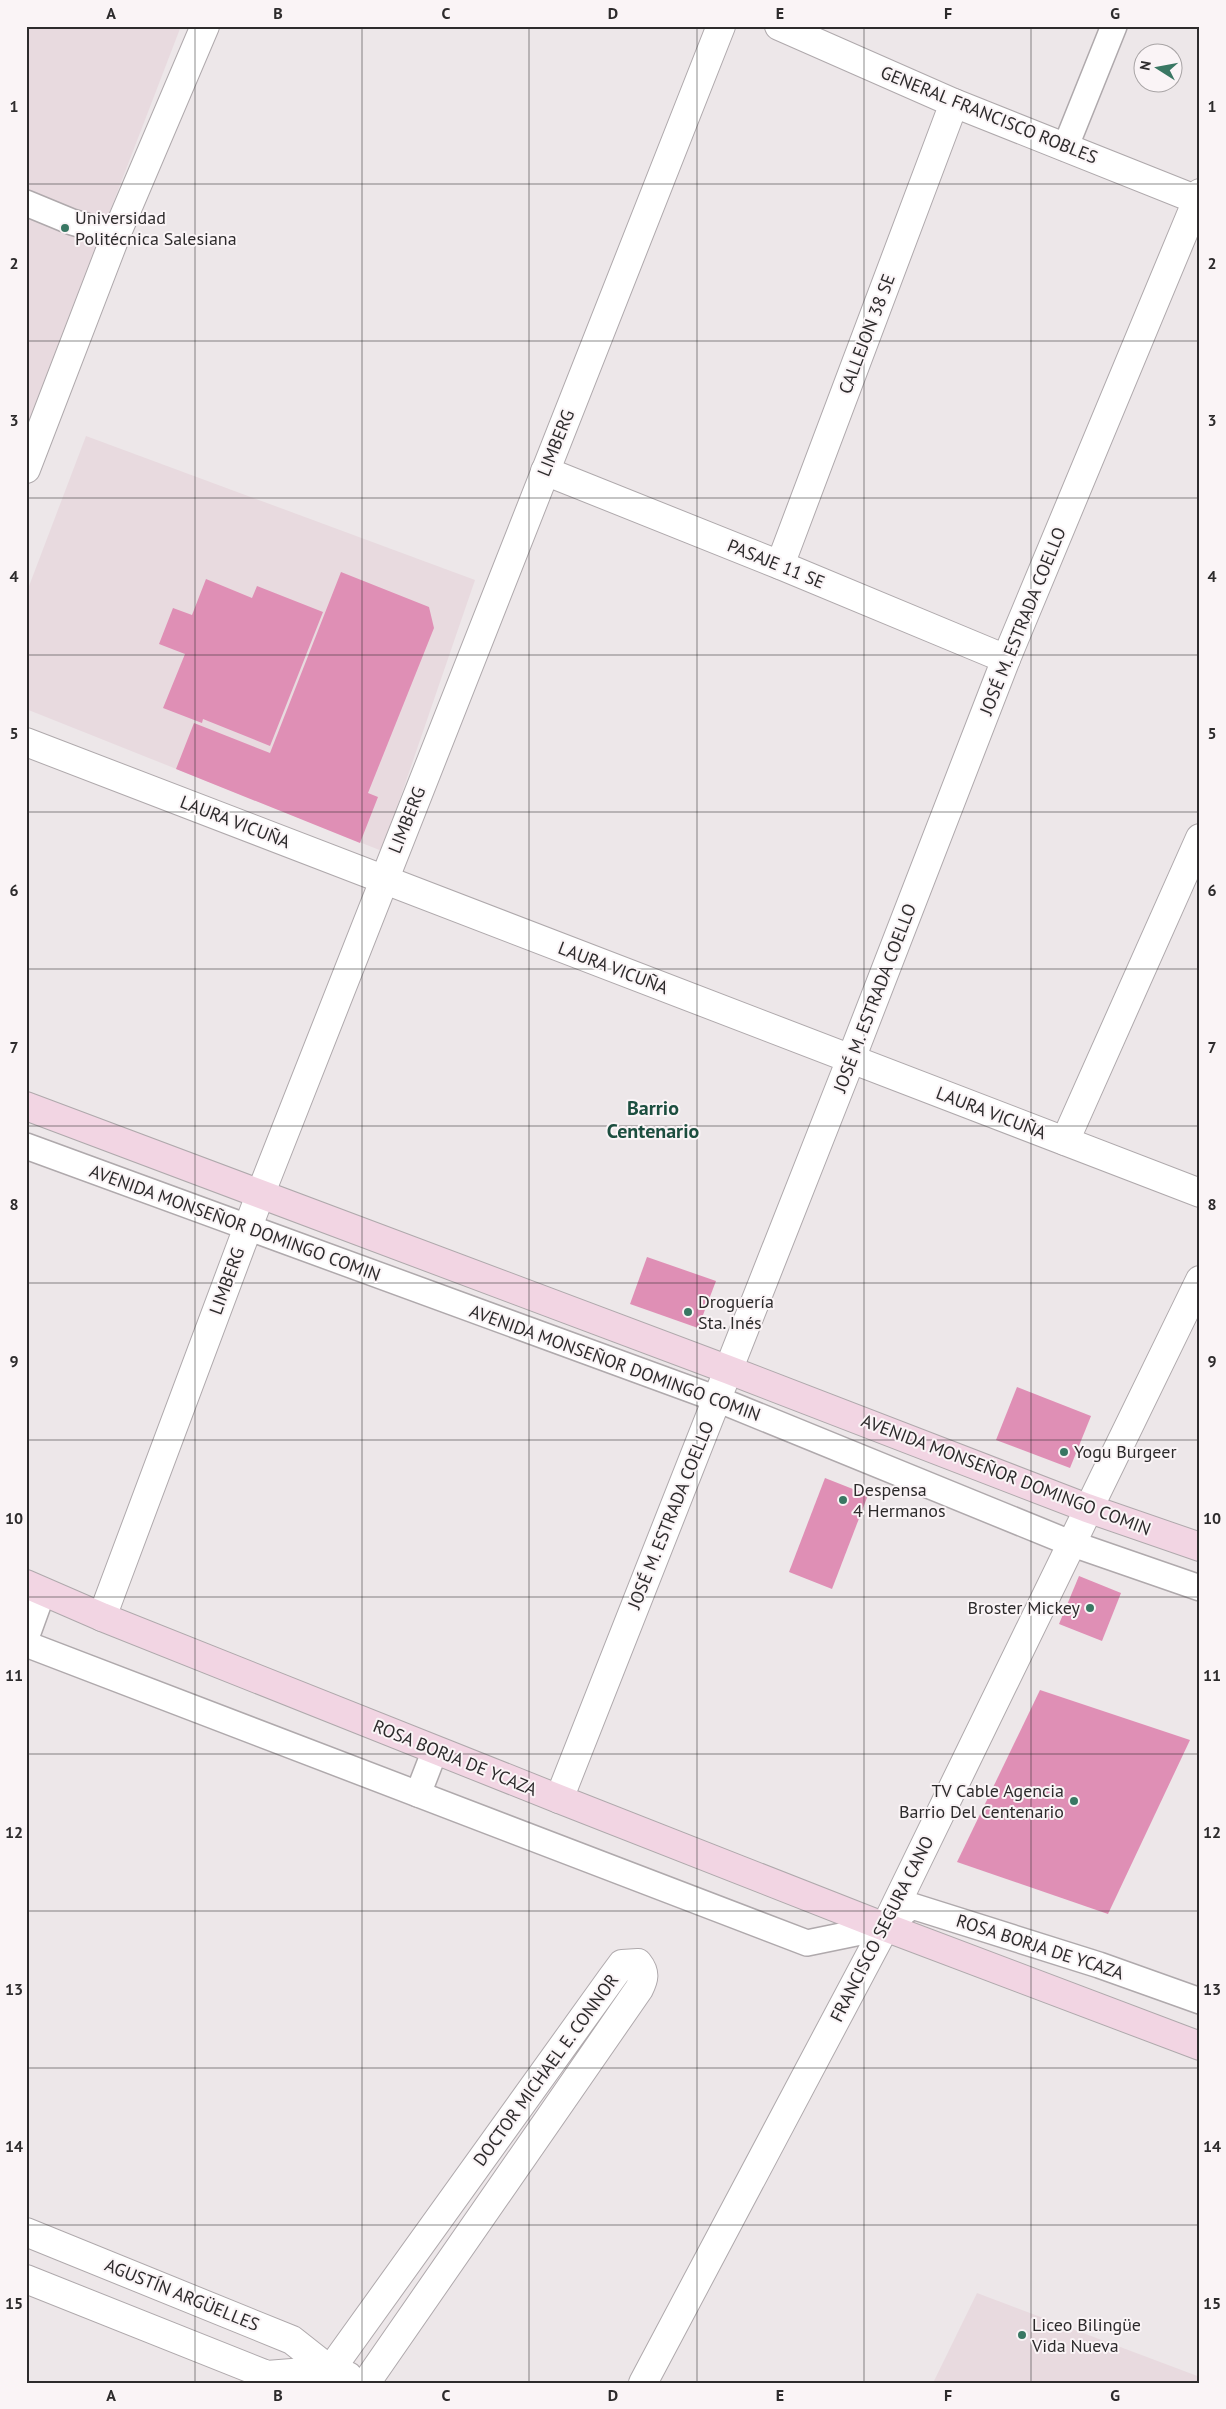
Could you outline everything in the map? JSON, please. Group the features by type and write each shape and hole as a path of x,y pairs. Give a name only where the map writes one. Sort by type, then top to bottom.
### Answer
{"main road":[{"name":"AVENIDA MONSEÑOR DOMINGO COMIN","path":"26,1106 729,1370 1087,1508 1200,1547"},
{"name":"ROSA BORJA DE YCAZA","path":"35,1588 102,1617 559,1799 885,1927 1200,2046"}],"street":[{"path":"26,469 116,235 204,26"},
{"name":"LIMBERG","path":"102,1617 247,1228 721,26"},
{"name":"GENERAL FRANCISCO ROBLES","path":"779,26 954,103 1065,148 1199,198"},
{"name":"CALLEJON 38 SE","path":"780,565 954,103"},
{"name":"JOSÉ M. ESTRADA COELLO","path":"559,1799 851,1059 1006,659 1199,198"},
{"name":"PASAJE 11 SE","path":"545,471 780,565 1006,659"},
{"name":"LAURA VICUÑA","path":"26,742 1200,1193"},
{"path":"1065,1141 1200,838"},
{"name":"FRANCISCO SEGURA CANO","path":"643,2383 885,1927 1087,1508 1200,1280"},
{"name":"DOCTOR MICHAEL E. CONNOR","path":"326,2376 622,1964 638,1963 642,1968 644,1978 639,1989 366,2383"},
{"name":"AGUSTÍN ARGÜELLES","path":"26,2232 292,2340 326,2376"},
{"name":"AGUSTÍN ARGÜELLES","path":"26,2279 267,2375 326,2376 366,2383"}],"lane":[{"path":"1065,148 1114,26"},
{"path":"26,204 72,222 116,235"},
{"name":"AVENIDA MONSEÑOR DOMINGO COMIN","path":"26,1146 717,1400 1070,1543 1200,1588"},
{"path":"26,1638 35,1588"},
{"name":"ROSA BORJA DE YCAZA","path":"26,1644 807,1943 885,1927 912,1906 1098,1965 1200,2001"},
{"path":"418,1794 435,1750"}],"shaded area":[{"name":"Universidad Politécnica Salesiana","path":"26,26 181,26 26,430"},
{"path":"86,436 475,580 382,851 26,709 26,594"},
{"name":"Liceo Bilingüe Vida Nueva","path":"977,2293 1200,2377 1200,2383 933,2383"}],"building":[{"path":"341,572 429,607 434,628 368,793 378,797 360,843 176,769 194,723 270,753"},
{"path":"206,579 252,598 257,586 323,612 270,746 203,719 202,723 163,708 185,654 159,644 173,608 192,615"},
{"path":"647,1257 716,1281 698,1328 630,1304"},
{"path":"1017,1387 1091,1416 1070,1468 996,1440"},
{"path":"825,1478 868,1495 832,1589 789,1572"},
{"name":"Broster Mickey","path":"1079,1576 1121,1593 1102,1641 1059,1624"},
{"name":"TV Cable Agencia Barrio Del Centenario","path":"1040,1690 1190,1740 1108,1914 957,1862"}],"place":[{"name":"Universidad Politécnica Salesiana","path":"65,228"},
{"name":"Droguería Sta. Inés","path":"688,1312"},
{"name":"Yogu Burgeer","path":"1064,1452"},
{"name":"Despensa 4 Hermanos","path":"843,1500"},
{"name":"Broster Mickey","path":"1090,1608"},
{"name":"TV Cable Agencia Barrio Del Centenario","path":"1074,1801"},
{"name":"Liceo Bilingüe Vida Nueva","path":"1022,2335"}],"district":[{"name":"Barrio Centenario","path":"653,1120"}]}
